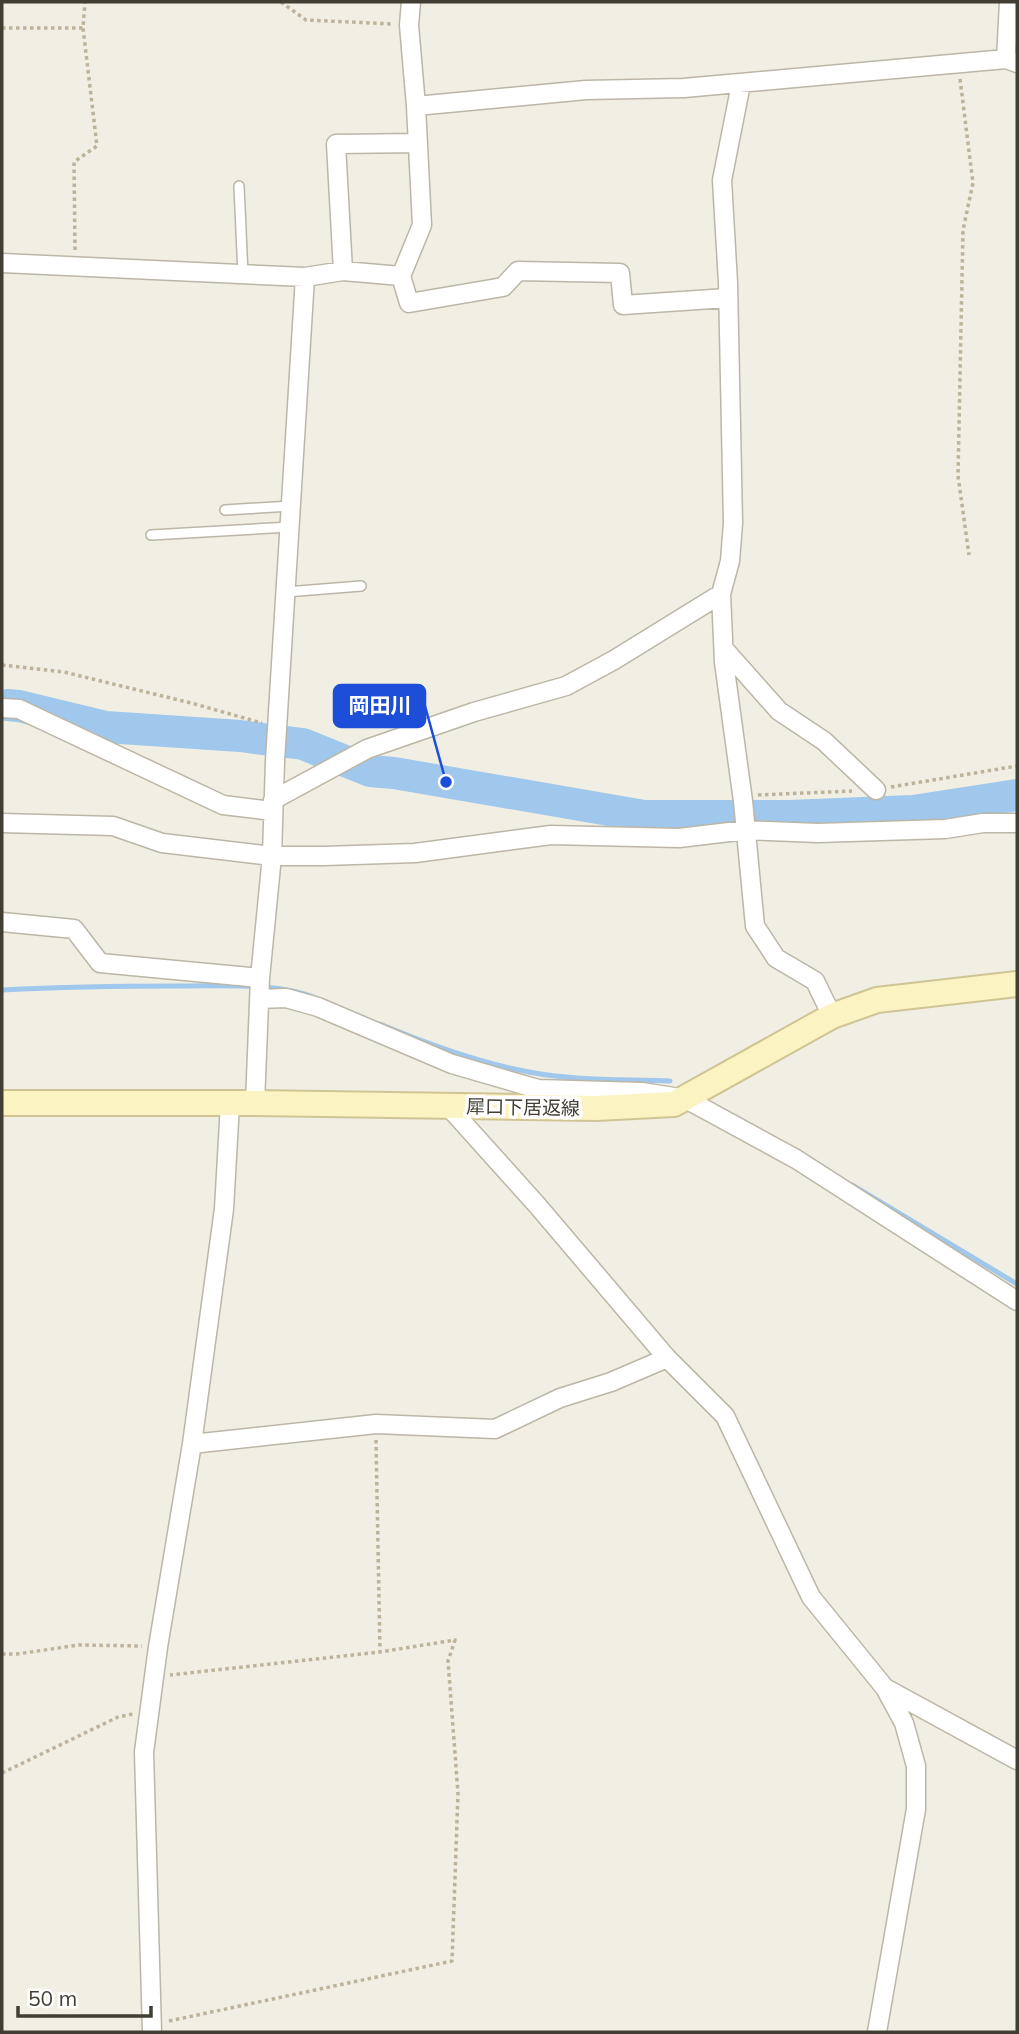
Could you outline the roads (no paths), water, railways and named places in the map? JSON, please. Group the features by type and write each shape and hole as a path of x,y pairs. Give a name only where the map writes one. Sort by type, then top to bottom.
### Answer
{"main road":[{"name":"犀口下居返線","path":"2,1103 255,1103 596,1108 674,1104 832,1016 877,1000 1017,984"}],"street":[{"path":"411,2 409,25 422,225 401,276 410,303 503,287 518,271 620,273 623,305 727,298"},
{"path":"416,106 586,90 684,88 958,63 1012,61 1009,2"},
{"path":"741,83 722,180 729,283 727,298 733,523 730,561 721,594 724,649 755,926 776,958 815,981 832,1016"},
{"path":"343,271 336,144 418,143"},
{"path":"2,263 243,275 305,277 343,271 401,276"},
{"path":"255,1103 260,978 272,856 275,761 305,277"},
{"path":"2,708 19,709 223,804 273,805 322,772 367,749 474,712 566,685 614,660 721,594"},
{"path":"724,649 779,711 824,741 876,790"},
{"path":"2,823 113,826 162,843 272,856 415,853 551,835 679,838 746,830 818,833 945,829 983,823 1017,823"},
{"path":"2,922 74,929 100,963 260,978"},
{"path":"259,999 286,998 318,1007 452,1064 538,1089 642,1092 686,1099 796,1159 1017,1301"},
{"path":"152,2028 144,1752 158,1647 192,1444 224,1209 230,1104"},
{"path":"448,1106 537,1205 667,1358 725,1416 811,1597 885,1688 904,1723 916,1766 916,1809 877,2032"},
{"path":"192,1444 376,1424 495,1429 560,1398 611,1382 667,1358"},
{"path":"885,1688 1017,1760"}],"lane":[{"path":"239,186 243,275"},
{"path":"225,510 291,506"},
{"path":"151,536 290,527"},
{"path":"286,592 361,586"}],"waterway":[{"path":"7,705 106,727 240,736 303,744 370,771 644,816 790,816 913,811 1017,795"},
{"path":"2,990 113,986 251,986 286,990 319,999"},
{"path":"380,1024 453,1052 529,1072 581,1078 670,1081"},
{"path":"852,1185 1017,1284"}],"place":[{"name":"岡田川","path":"446,782"}]}
